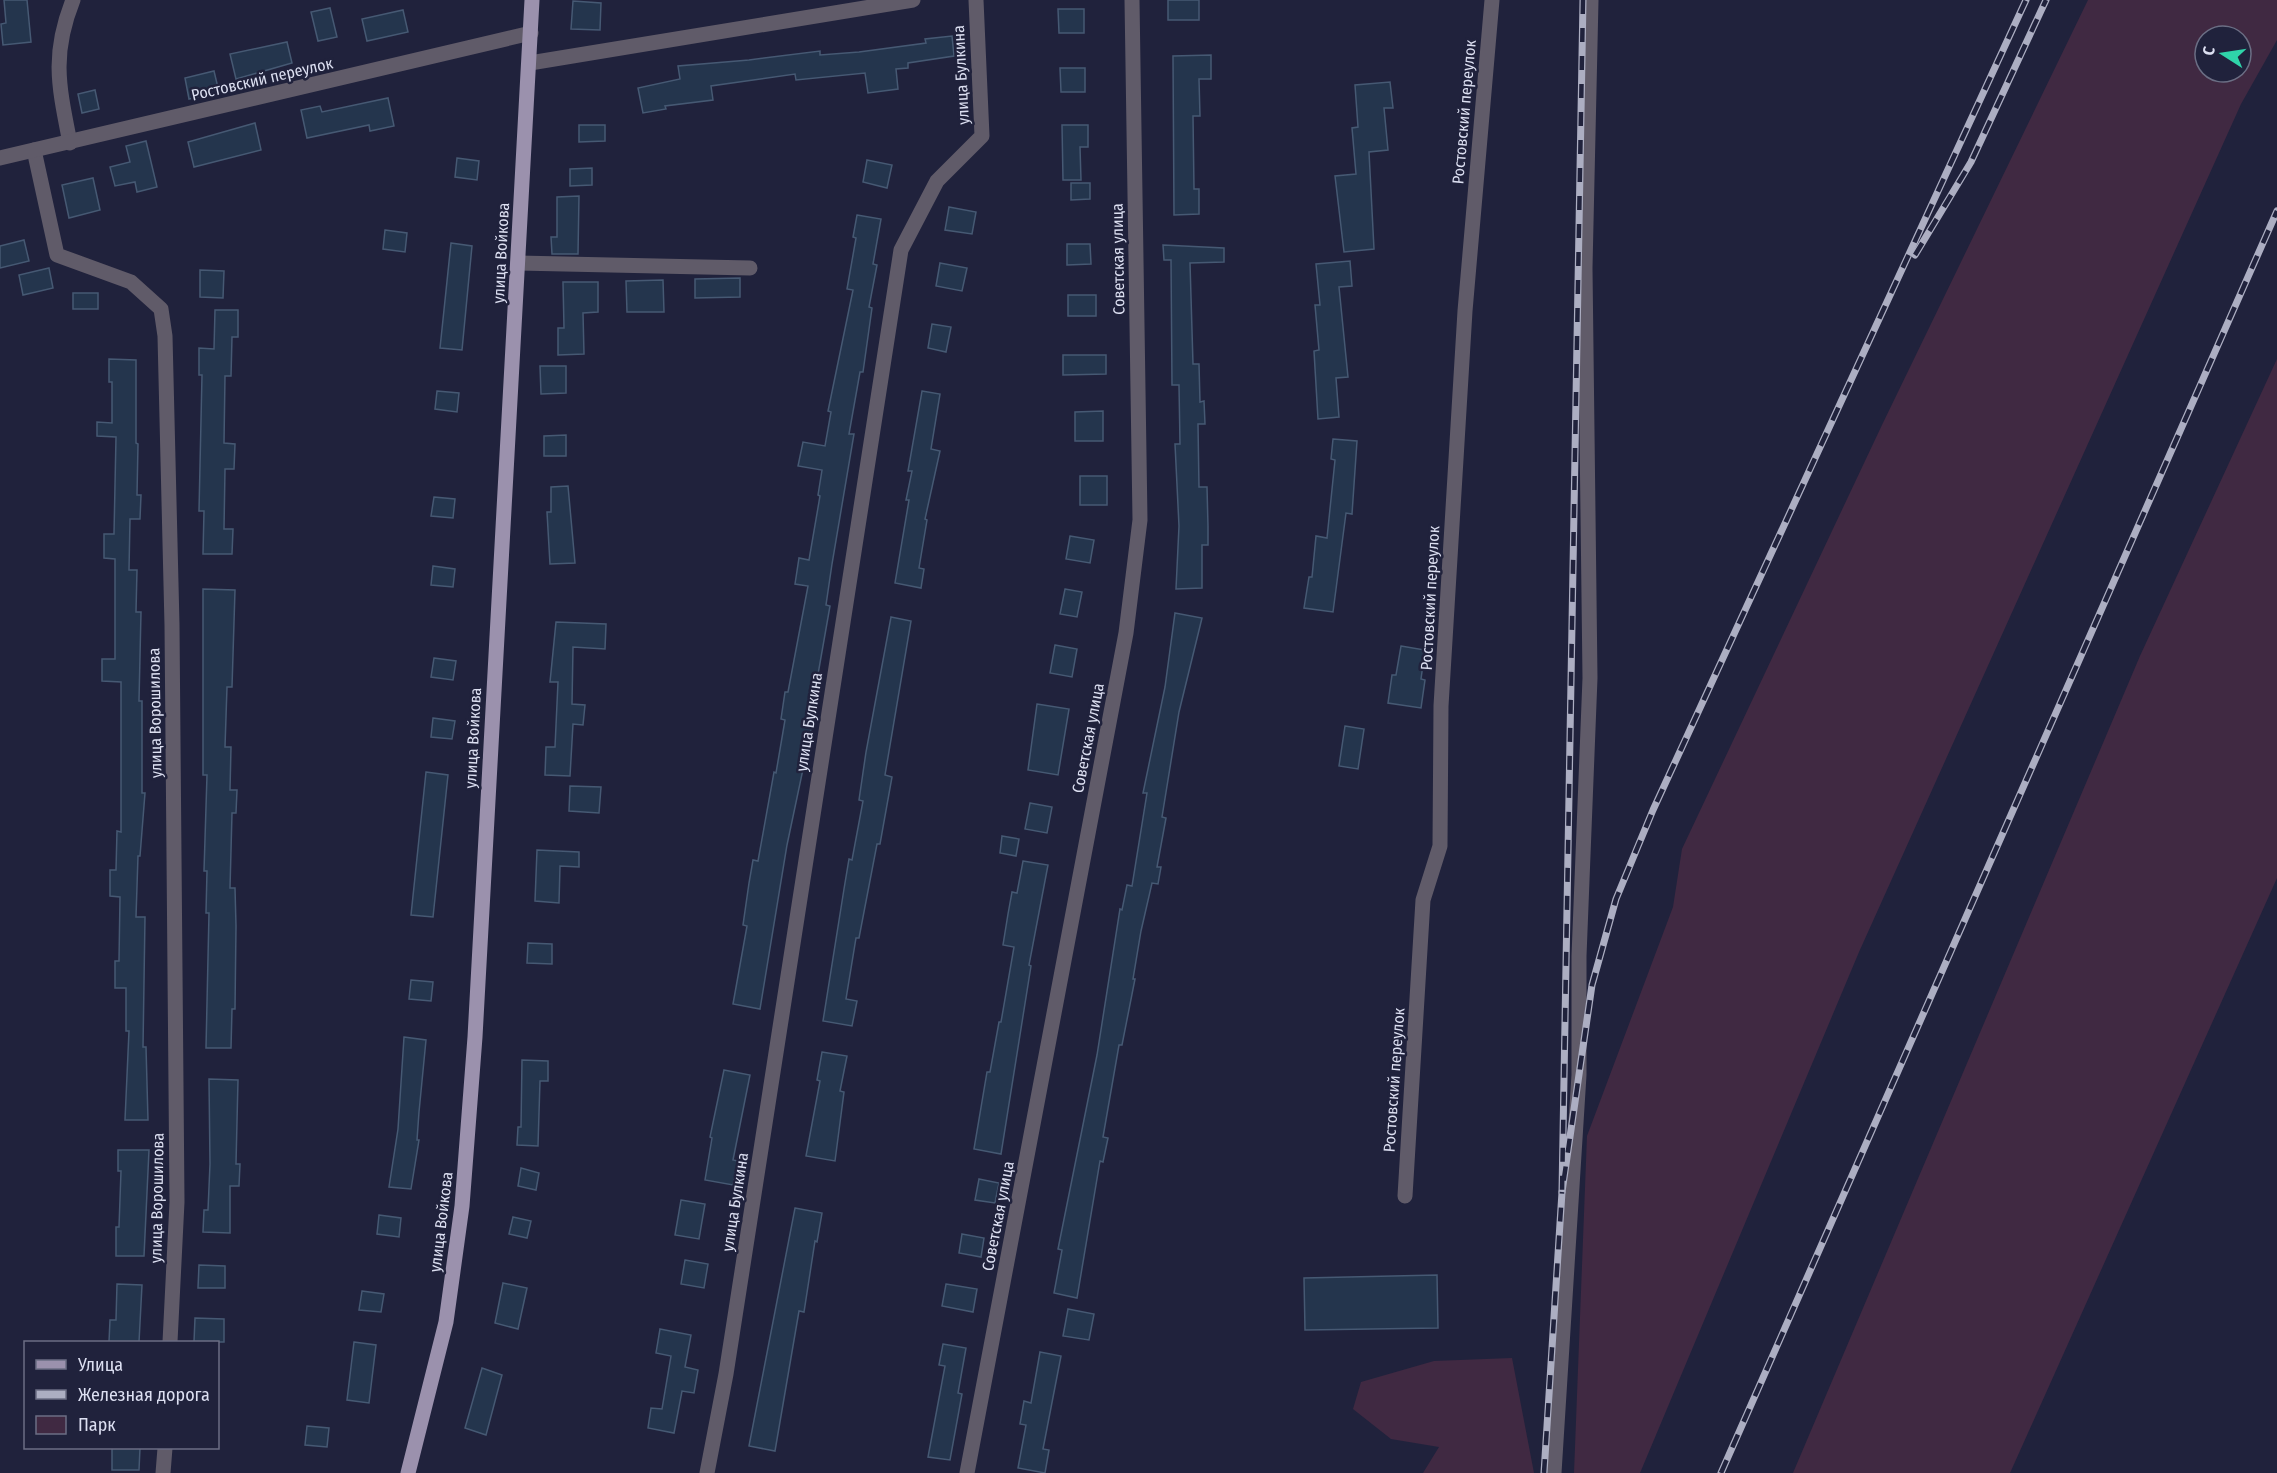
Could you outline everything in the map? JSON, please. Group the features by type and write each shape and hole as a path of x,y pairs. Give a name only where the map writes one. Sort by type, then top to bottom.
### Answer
{"main road":[{"name":"улица Войкова","path":"408,1473 446,1322 462,1206 475,1037 532,0"}],"street":[{"path":"70,143 58,82 62,27 73,0"},
{"path":"530,63 914,0"},
{"name":"улица Булкина","path":"707,1473 726,1374 901,250 937,181 982,136 976,0"},
{"name":"Советская улица","path":"968,1473 1126,633 1140,520 1132,0"},
{"name":"Ростовский переулок","path":"1405,1196 1423,900 1440,846 1441,706 1463,335 1492,0"},
{"path":"1554,1473 1579,1075 1580,956 1590,678 1585,268 1591,0"},
{"name":"Ростовский переулок","path":"0,158 531,33"},
{"name":"улица Ворошилова","path":"34,150 57,255 131,282 161,309 165,336 171,614 177,1202 170,1341"},
{"path":"518,263 750,267"},
{"path":"163,1473 165,1449"}],"green space":[{"path":"2088,0 2277,0 2277,40 2253,83 2253,24 2193,24 2193,84 2252,84 2241,104 1859,952 1640,1473 1574,1473 1587,1136 1673,907 1682,849 1882,425"},
{"path":"2277,359 2277,878 2010,1473 1793,1473 2140,656"},
{"path":"1512,1358 1534,1473 1423,1473 1439,1447 1391,1439 1353,1409 1361,1382 1434,1361"}],"building":[{"path":"4,0 27,0 31,42 3,45 1,24 6,23"},
{"path":"1168,0 1199,0 1199,20 1168,20"},
{"path":"573,1 601,3 600,30 571,29"},
{"path":"330,8 337,37 318,41 311,12"},
{"path":"1058,9 1084,9 1084,33 1059,33"},
{"path":"403,10 408,32 367,41 362,19"},
{"path":"952,36 954,56 908,63 908,68 896,69 898,89 868,93 865,73 796,80 795,74 711,86 713,100 665,106 666,109 643,113 638,88 680,79 678,66 820,51 820,55 859,52 926,43 925,39"},
{"path":"287,42 292,63 236,79 230,54"},
{"path":"1211,55 1211,79 1199,79 1200,116 1193,116 1194,189 1199,189 1199,214 1174,215 1173,56"},
{"path":"1060,68 1085,68 1085,92 1061,92"},
{"path":"214,71 219,92 189,99 185,78"},
{"path":"1390,82 1393,108 1384,108 1388,150 1369,152 1374,249 1344,252 1335,176 1356,174 1352,128 1358,127 1355,85"},
{"path":"95,90 99,109 82,113 78,94"},
{"path":"388,98 394,126 370,131 369,125 307,138 301,110 320,106 322,112"},
{"path":"255,123 261,150 194,167 188,142"},
{"path":"579,125 605,125 605,141 579,142"},
{"path":"1062,125 1088,125 1088,147 1080,147 1081,180 1063,180"},
{"path":"146,141 157,187 137,192 135,182 115,186 110,167 130,162 126,146"},
{"path":"457,158 479,161 477,180 455,177"},
{"path":"867,160 892,165 887,188 863,182"},
{"path":"592,168 592,185 570,186 570,169"},
{"path":"93,178 100,210 69,218 62,185"},
{"path":"1071,183 1090,183 1090,199 1071,200"},
{"path":"579,196 578,254 552,254 551,237 557,237 557,197"},
{"path":"949,207 976,212 972,234 945,230"},
{"path":"857,215 881,219 873,264 877,265 869,307 872,308 863,372 860,372 849,434 854,434 826,605 830,606 814,697 816,697 810,736 787,845 760,1009 733,1004 747,926 743,925 753,860 758,861 774,772 776,773 785,720 781,719 785,692 788,692 808,586 795,584 799,558 809,560 820,496 818,495 822,470 798,466 803,442 825,446 831,412 828,411 853,290 847,289 856,238 853,237"},
{"path":"385,230 407,233 405,252 383,249"},
{"path":"24,240 29,261 0,268 0,246"},
{"path":"451,243 472,246 462,350 440,348"},
{"path":"1067,244 1090,244 1091,264 1067,265"},
{"path":"1163,245 1224,248 1224,262 1190,263 1193,364 1199,364 1200,402 1204,401 1205,424 1198,424 1199,487 1207,487 1208,526 1208,545 1202,545 1202,588 1176,589 1179,526 1175,444 1180,444 1179,385 1172,385 1171,260 1164,260"},
{"path":"1350,261 1352,286 1339,287 1348,377 1336,378 1339,417 1318,419 1314,351 1319,350 1315,305 1320,305 1316,264"},
{"path":"940,263 967,268 962,291 936,286"},
{"path":"49,268 53,288 23,295 19,275"},
{"path":"200,270 224,271 223,298 200,297"},
{"path":"740,278 740,297 695,298 695,279"},
{"path":"663,280 664,312 627,312 626,281"},
{"path":"563,282 598,282 598,312 583,313 584,354 558,355 558,328 564,328"},
{"path":"73,293 98,293 98,309 73,309"},
{"path":"1068,295 1096,295 1096,316 1068,316"},
{"path":"215,310 238,310 238,337 232,337 231,376 225,376 224,443 235,444 234,469 225,469 224,529 233,529 232,554 203,554 204,511 199,511 202,375 199,375 199,348 214,349"},
{"path":"932,324 951,327 946,352 928,348"},
{"path":"1063,355 1106,355 1106,374 1063,375"},
{"path":"109,359 136,360 137,495 141,495 140,519 130,519 129,570 137,570 136,612 141,612 139,701 142,701 142,793 145,793 140,856 138,856 136,917 145,917 143,1047 146,1047 148,1120 125,1120 129,1031 126,1031 126,988 115,988 115,961 119,961 120,897 110,896 110,870 116,870 117,831 121,832 121,682 102,681 102,659 115,659 115,559 104,558 104,534 114,534 116,437 97,436 97,422 112,423 112,382 109,382"},
{"path":"540,366 566,366 566,393 541,394"},
{"path":"437,391 459,393 457,412 435,409"},
{"path":"922,391 940,394 931,449 940,451 925,519 927,520 919,568 924,569 921,588 895,583 909,500 906,500 912,471 908,471"},
{"path":"1103,411 1103,441 1075,441 1075,412"},
{"path":"566,435 566,456 544,456 544,436"},
{"path":"1333,439 1357,441 1352,514 1346,513 1333,612 1304,608 1309,577 1312,577 1316,536 1327,538 1335,460 1331,459"},
{"path":"1080,476 1107,476 1107,505 1080,505"},
{"path":"568,486 575,563 550,564 547,512 551,512 551,487"},
{"path":"434,497 455,499 453,518 431,516"},
{"path":"1070,536 1094,540 1090,563 1066,559"},
{"path":"433,566 455,569 453,587 431,585"},
{"path":"203,589 235,590 232,687 227,687 225,747 231,747 230,790 237,790 236,813 232,813 230,888 235,888 236,926 235,1009 232,1009 231,1048 206,1048 209,913 206,913 207,871 204,871 207,775 203,775"},
{"path":"1065,589 1082,592 1077,617 1060,614"},
{"path":"1175,613 1202,618 1179,712 1162,817 1166,818 1157,867 1161,867 1158,884 1152,883 1141,931 1133,979 1135,979 1122,1045 1119,1045 1103,1137 1108,1138 1103,1162 1100,1161 1077,1298 1054,1293 1062,1250 1058,1249 1097,1055 1120,909 1122,910 1127,885 1132,886 1147,793 1143,793 1165,687"},
{"path":"891,617 911,621 885,775 892,777 859,938 856,938 846,999 857,1001 852,1026 823,1021 849,859 852,860 863,801 859,800 866,752"},
{"path":"556,622 606,624 605,649 573,647 572,704 585,705 583,725 573,724 570,776 545,775 546,747 555,747 558,682 550,682"},
{"path":"1055,645 1077,649 1072,677 1050,673"},
{"path":"1401,646 1425,650 1421,679 1425,680 1421,708 1388,703 1392,675 1396,675"},
{"path":"434,658 456,661 453,680 431,677"},
{"path":"1037,704 1069,709 1058,775 1028,770"},
{"path":"433,718 455,721 452,739 431,737"},
{"path":"1345,726 1364,729 1358,769 1339,766"},
{"path":"426,772 448,775 433,917 411,915"},
{"path":"570,786 601,787 599,813 569,811"},
{"path":"1030,803 1052,807 1047,833 1025,829"},
{"path":"1002,836 1019,839 1016,856 1000,853"},
{"path":"537,850 579,852 579,867 560,866 559,903 535,901"},
{"path":"1023,861 1048,865 1029,965 1031,966 1001,1154 974,1149 987,1072 990,1072 999,1022 1001,1022 1014,947 1003,945 1008,914 1012,892 1017,893"},
{"path":"528,943 552,944 552,964 527,963"},
{"path":"411,980 433,982 431,1001 409,999"},
{"path":"404,1037 426,1040 417,1140 419,1140 411,1189 389,1187 398,1129"},
{"path":"822,1052 847,1056 840,1091 844,1092 835,1161 806,1156 820,1081 817,1080"},
{"path":"522,1060 548,1061 548,1081 540,1081 538,1146 517,1145 518,1127 521,1127"},
{"path":"724,1070 750,1075 733,1160 738,1161 733,1185 705,1180 712,1138 710,1137"},
{"path":"209,1079 238,1080 236,1164 240,1164 239,1186 230,1186 230,1233 203,1232 204,1210 208,1210 210,1164"},
{"path":"118,1150 149,1150 144,1256 116,1256 121,1171 118,1171"},
{"path":"521,1168 539,1173 536,1190 518,1186"},
{"path":"979,1179 999,1183 995,1203 975,1200"},
{"path":"681,1200 705,1204 699,1239 675,1235"},
{"path":"795,1208 822,1213 817,1242 815,1241 804,1312 799,1311 775,1451 749,1446"},
{"path":"379,1215 401,1218 399,1237 377,1234"},
{"path":"513,1217 531,1221 527,1238 509,1234"},
{"path":"962,1234 984,1238 981,1257 959,1253"},
{"path":"685,1260 708,1264 704,1288 681,1284"},
{"path":"199,1265 225,1266 225,1288 198,1288"},
{"path":"1437,1275 1438,1328 1305,1330 1304,1278"},
{"path":"503,1283 527,1288 518,1329 495,1323"},
{"path":"117,1284 142,1285 139,1341 109,1341 110,1320 116,1320"},
{"path":"946,1284 977,1289 973,1312 942,1306"},
{"path":"362,1291 384,1294 381,1312 359,1310"},
{"path":"1068,1309 1094,1314 1089,1340 1063,1336"},
{"path":"195,1318 224,1319 224,1342 194,1341"},
{"path":"660,1329 691,1335 685,1367 698,1370 694,1393 682,1391 674,1433 648,1428 651,1408 662,1409 671,1356 656,1353"},
{"path":"354,1342 376,1345 369,1403 347,1400"},
{"path":"943,1344 966,1348 958,1393 962,1394 950,1460 928,1457 945,1366 939,1365"},
{"path":"1040,1352 1061,1356 1043,1449 1049,1450 1045,1473 1018,1468 1026,1425 1020,1424 1024,1401 1031,1403"},
{"path":"482,1368 502,1375 486,1435 465,1428"},
{"path":"307,1426 329,1428 327,1447 305,1445"},
{"path":"112,1449 140,1449 139,1470 112,1470"}],"railway":[{"path":"1583,0 1562,1192 1592,985 1616,899 1653,810 2026,0"},
{"path":"1915,255 1971,162 2046,0"},
{"path":"1721,1473 2277,211"},
{"path":"1544,1473 1562,1192"}]}
